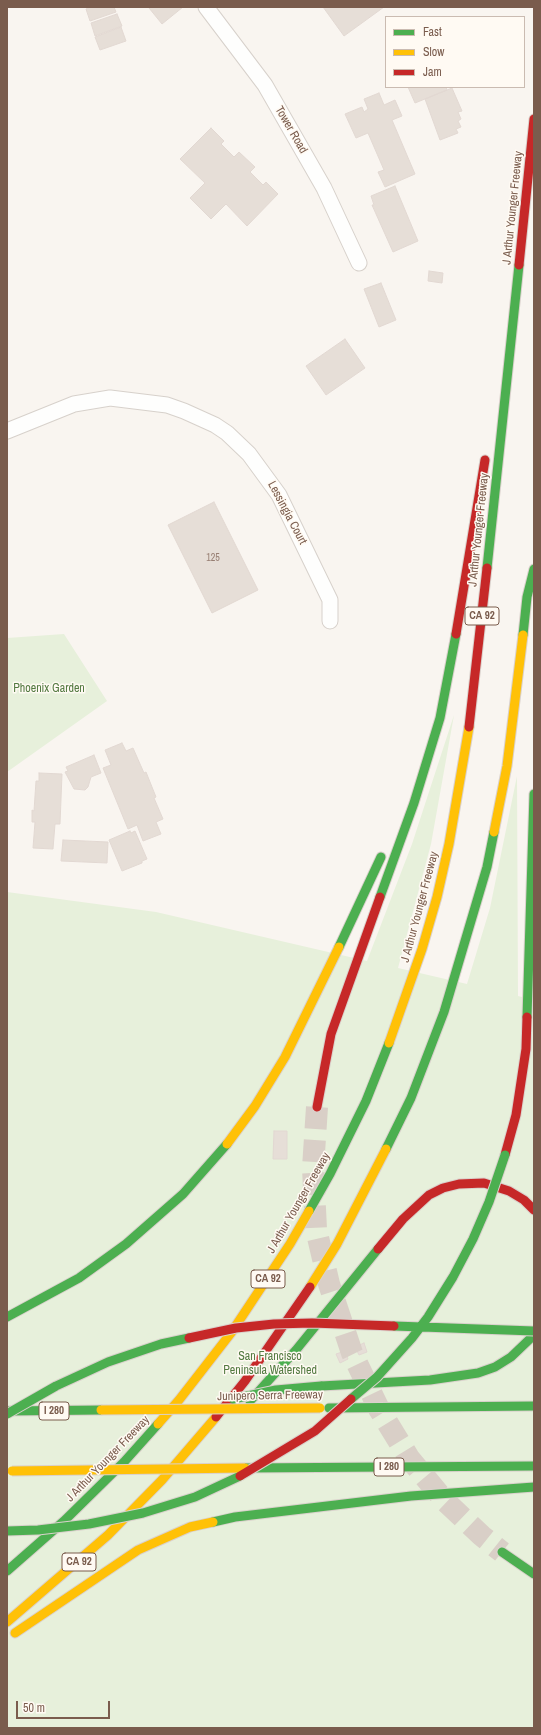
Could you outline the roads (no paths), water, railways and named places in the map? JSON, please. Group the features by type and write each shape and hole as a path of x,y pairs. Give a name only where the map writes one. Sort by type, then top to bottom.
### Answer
{"highway":[{"name":"J Arthur Younger Freeway","path":"7,1571 64,1521 124,1462 179,1400 231,1334 276,1267 318,1197 354,1125 386,1051 414,975 430,923 446,858 461,785 475,684 534,120"},
{"path":"501,347 503,332 514,306"},
{"path":"317,1107 325,1060 339,1008 412,810 433,745 448,679 486,448"},
{"name":"CA 92","path":"7,1622 88,1553 147,1496 177,1464 228,1403 293,1314 350,1221 388,1148 410,1098 456,977 491,851 509,754 527,597 534,569"},
{"path":"397,821 433,745"},
{"path":"7,1531 38,1530 89,1524 137,1515 195,1497 244,1474 286,1450 315,1431 378,1377 428,1317 453,1277 473,1239 489,1202 506,1155 517,1108 526,1043 534,794"},
{"path":"7,1317 79,1278 126,1244 183,1194 220,1152 254,1106 285,1057 331,965 385,849"},
{"path":"235,1417 292,1355 403,1218 429,1195 443,1188 459,1184 484,1183 509,1191 524,1200 534,1210"},
{"path":"7,1413 56,1386 114,1360 180,1339 236,1328 274,1324 312,1323 534,1331"},
{"path":"192,1409 276,1390 430,1380 478,1373 511,1357 534,1334"},
{"name":"Junipero Serra Freeway","path":"7,1413 101,1410 534,1406"},
{"path":"147,1496 194,1460"},
{"name":"I 280","path":"9,1471 534,1466"},
{"path":"7,1638 138,1550 164,1537 190,1527 236,1517 410,1496 534,1487"},
{"path":"502,1552 534,1574"}],"street":[{"name":"Tower Road","path":"206,7 260,78 272,97 324,188 359,263"},
{"name":"Lessingia Court","path":"7,431 74,404 110,398 167,405 184,410 215,425 227,433 249,454 279,495 330,600 330,621"}],"tunnel":[{"path":"317,1107 313,1168 316,1229 329,1284 352,1353 379,1409 409,1458 444,1500 482,1536 502,1552"}],"park label":[{"name":"Phoenix Garden","path":"49,689"},
{"name":"San Francisco Peninsula Watershed","path":"270,1364"}]}
